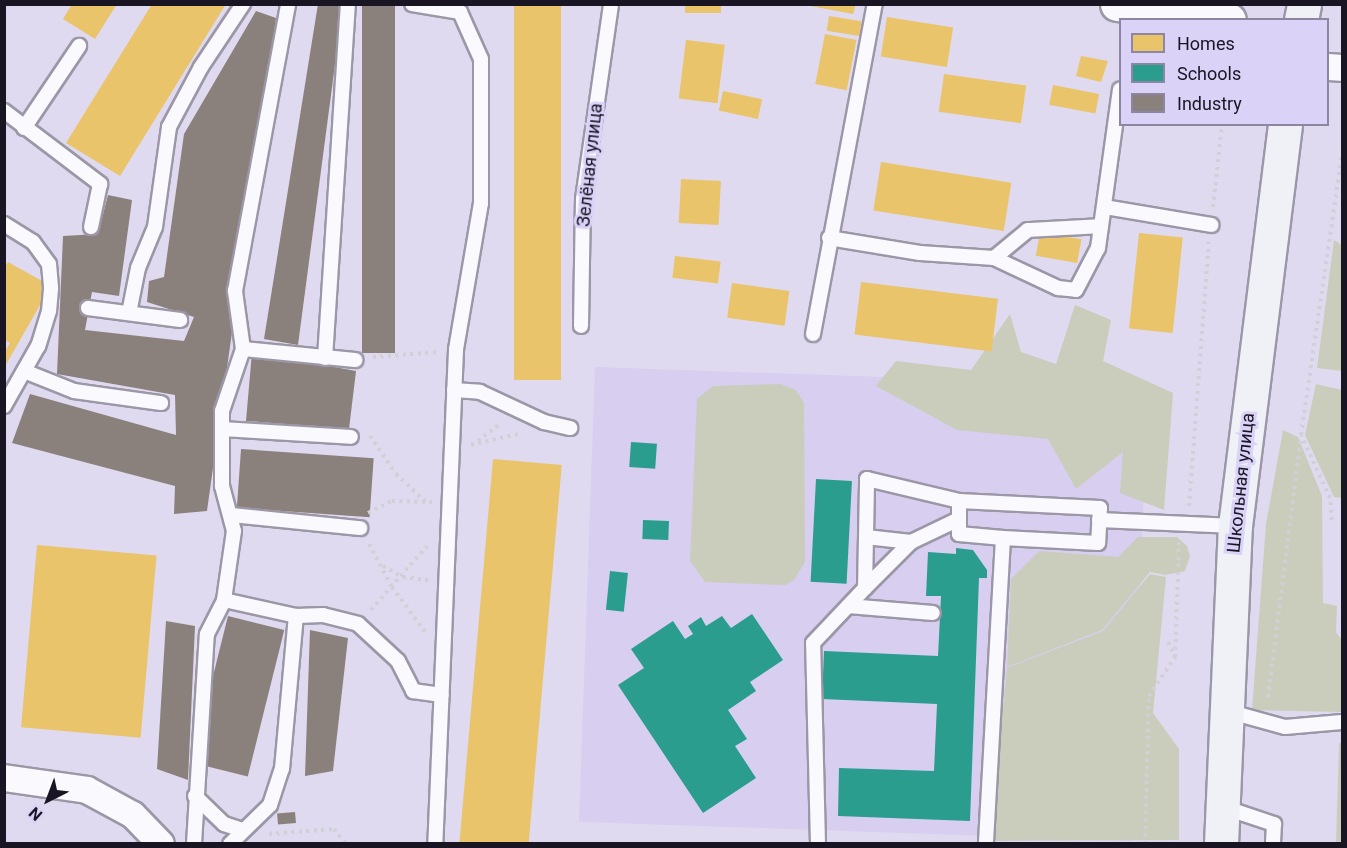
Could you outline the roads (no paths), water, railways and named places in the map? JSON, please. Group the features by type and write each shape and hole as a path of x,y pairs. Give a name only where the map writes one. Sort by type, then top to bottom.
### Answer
{"main road":[{"name":"Школьная улица","path":"1221,843 1225,710 1235,526 1285,126"}],"street":[{"path":"1126,10 1208,18"},
{"path":"4,778 87,790 133,815 161,843"}],"lane":[{"path":"129,313 138,268 155,227 169,127 201,67 243,4"},
{"path":"194,843 195,796 207,634 224,600 234,531 222,486 222,411 243,349 235,291 288,4"},
{"path":"325,358 348,4"},
{"path":"412,4 460,12 481,59 481,203 456,350 448,583 435,843"},
{"name":"Зелёная улица","path":"581,326 583,200 611,4"},
{"path":"813,334 874,4"},
{"path":"24,128 79,46"},
{"path":"830,238 920,253 994,258 1058,288 1076,290 1098,248 1119,98"},
{"path":"4,111 100,184 91,227"},
{"path":"1105,207 1211,225"},
{"path":"4,224 33,242 48,264 49,311 38,346 4,406"},
{"path":"994,258 1028,230 1101,226"},
{"path":"88,308 180,320"},
{"path":"243,349 355,360"},
{"path":"24,371 74,391 161,403"},
{"path":"454,390 480,392 520,408 544,422 570,428"},
{"path":"222,429 351,437"},
{"path":"865,588 867,479 959,501 1100,508 1098,543 959,534 959,501"},
{"path":"231,514 360,528"},
{"path":"818,843 813,643 911,542 959,519"},
{"path":"1099,520 1235,526"},
{"path":"866,537 911,542"},
{"path":"987,843 1003,538"},
{"path":"224,600 296,616 323,615 358,624 398,661 413,691 442,695"},
{"path":"848,606 933,613"},
{"path":"230,843 270,805 282,769 296,616"},
{"path":"1225,710 1285,727 1342,722"},
{"path":"195,796 224,824 243,830"},
{"path":"1222,806 1274,824 1273,843"}]}
